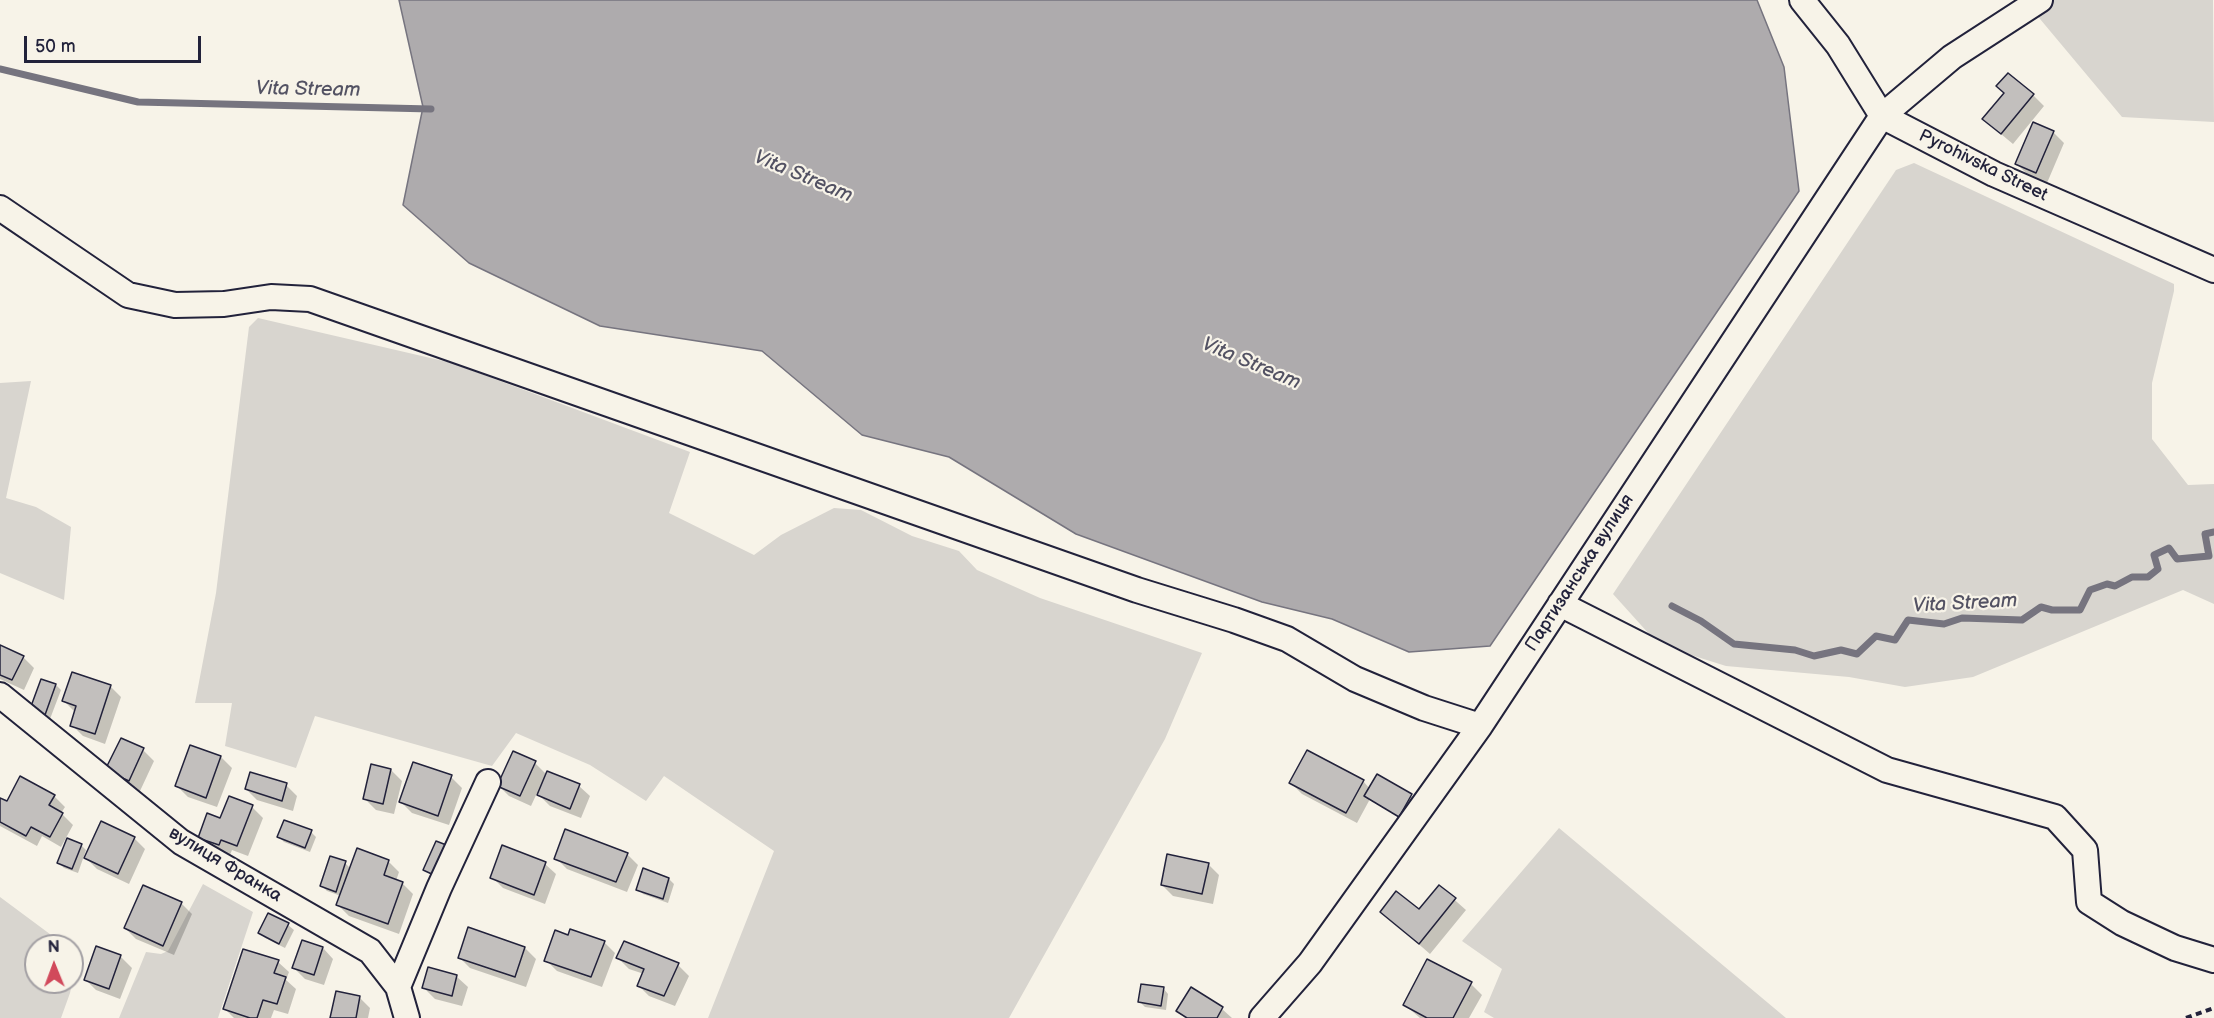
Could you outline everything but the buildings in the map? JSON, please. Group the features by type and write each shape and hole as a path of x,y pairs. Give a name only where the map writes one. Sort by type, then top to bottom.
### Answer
{"street":[{"path":"1802,0 1838,45 1882,116"},
{"name":"Партизанська вулиця","path":"1262,1018 1310,963 1480,726 1882,116 1952,57 2040,0"},
{"name":"Pyrohivska Street","path":"1882,116 1994,174 2214,270"},
{"path":"0,208 128,295 175,305 224,304 271,297 310,299 1126,586 1266,631 1287,639 1355,679 1424,708 1480,726"},
{"path":"1560,604 1887,770 2055,817 2085,850 2089,902 2122,923 2175,948 2214,960"},
{"name":"вулиця Франка","path":"0,695 181,842 370,951 398,987 406,1018"},
{"path":"398,987 488,782"}],"path":[{"path":"2186,1018 2214,1008"}],"shaded area":[{"path":"2040,0 2213,0 2214,122 2122,117 2030,7"},
{"path":"1914,163 2174,284 2152,383 2152,439 2188,485 2214,484 2214,604 2183,590 1973,677 1905,687 1849,677 1726,666 1659,645 1613,594 1896,170"},
{"path":"258,318 452,363 690,452 669,513 754,555 781,535 834,508 861,510 912,536 959,551 977,570 1040,598 1202,653 1165,739 1009,1018 708,1018 774,851 664,776 646,801 590,765 516,733 492,766 315,716 296,768 225,746 232,703 195,703 216,593 249,327"},
{"path":"31,381 6,498 36,507 71,527 64,600 0,573 0,383"},
{"path":"1559,828 1786,1018 1494,1018 1484,1012 1502,969 1462,941"},
{"path":"203,884 253,912 218,1018 119,1018 146,952 161,954 168,951"},
{"path":"0,897 50,934 24,934 24,994 70,994 61,1018 0,1018"}],"water":[{"path":"399,0 1757,0 1784,67 1799,191 1490,646 1409,652 1332,619 1262,602 1076,534 949,457 862,435 762,351 600,326 469,263 403,205 423,107"}],"waterway":[{"name":"Vita Stream","path":"0,69 138,102 431,109"},
{"name":"Vita Stream","path":"1672,606 1701,621 1734,644 1795,650 1814,656 1841,650 1857,654 1876,636 1895,640 1908,620 1944,624 1962,618 2022,620 2041,607 2052,610 2080,610 2090,590 2107,584 2115,586 2132,577 2148,577 2158,569 2154,555 2169,548 2177,559 2209,556 2205,534 2214,532"}]}
